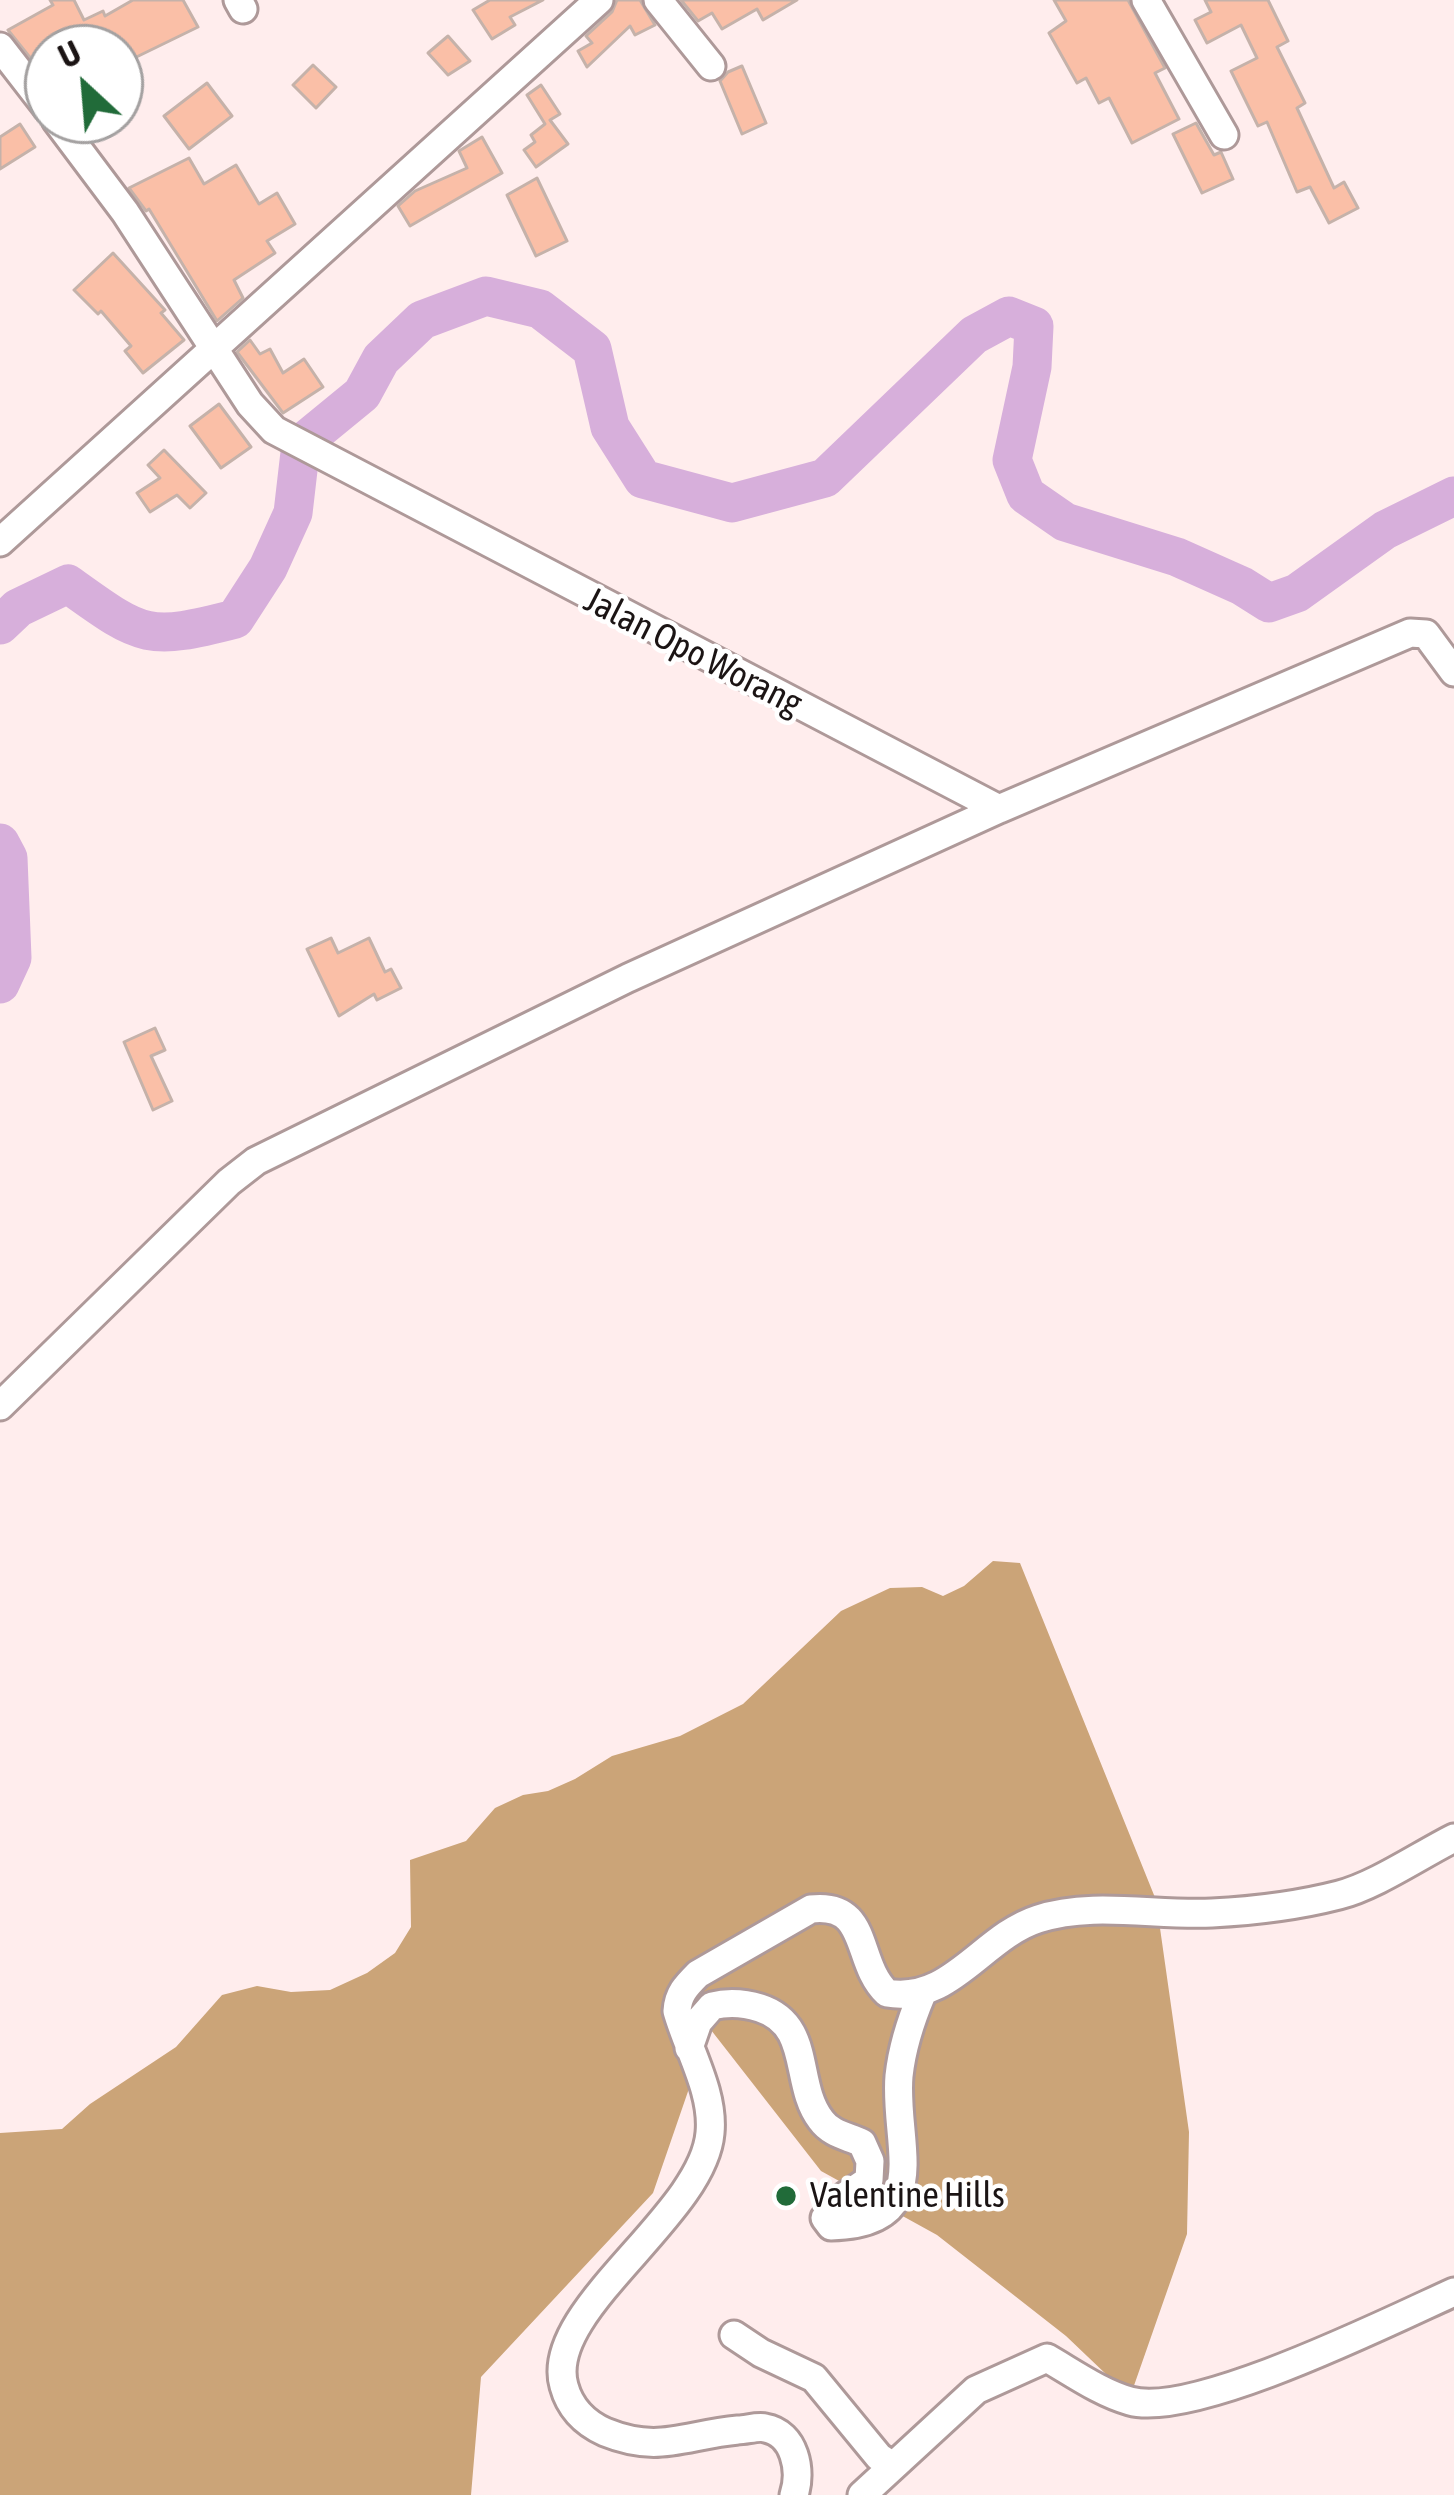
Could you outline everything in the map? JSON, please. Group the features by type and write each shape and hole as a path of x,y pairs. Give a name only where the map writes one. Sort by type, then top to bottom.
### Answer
{"street":[{"path":"0,542 599,0"},
{"path":"658,0 711,66"},
{"path":"1146,0 1224,135"},
{"path":"0,47 24,78"},
{"name":"Jalan Opo Worang","path":"73,144 216,346 250,404 274,430 999,809"},
{"path":"0,1406 256,1161 628,978 999,809 1410,633 1426,634 1454,672"},
{"path":"794,2495 797,2464 791,2448 765,2428 716,2432 675,2443 636,2444 592,2426 576,2411 562,2380 565,2344 576,2327 701,2167 711,2128 703,2087 677,2011 686,1985 811,1909 840,1910 849,1917 877,1983 887,1993 922,1994 942,1986 1000,1937 1045,1916 1214,1913 1343,1894 1454,1838"},
{"path":"689,2048 698,2022 712,2006 734,2003 780,2017 791,2030 816,2115 829,2130 862,2143 870,2161 869,2180 841,2199 825,2218 830,2226 851,2225 892,2203 904,2184 899,2075 911,2019 922,1994"},
{"path":"862,2495 976,2390 1047,2358 1132,2402 1170,2403 1338,2345 1454,2292"},
{"path":"734,2335 814,2378 879,2457 893,2466"}],"shaded area":[{"path":"993,1561 1020,1563 1156,1900 1189,2132 1187,2234 1130,2397 1066,2336 937,2235 821,2171 672,1980 694,2074 653,2193 481,2377 471,2495 0,2495 0,2133 62,2129 90,2104 176,2047 222,1995 257,1986 291,1992 330,1990 367,1973 395,1953 411,1927 410,1860 466,1841 495,1808 575,1779 612,1756 680,1736 743,1704 841,1611 890,1588 922,1587 943,1596 964,1586"}],"building":[{"path":"50,0 74,0 84,20 103,11 105,16 133,0 183,0 198,27 144,53 144,24 24,24 24,50 8,30 53,5"},
{"path":"490,0 543,0 510,17 515,25 492,39 473,10"},
{"path":"617,0 640,0 655,25 635,35 630,26 587,67 578,51 592,43 586,36 612,12"},
{"path":"681,0 797,0 763,20 757,9 722,29 712,13 698,21"},
{"path":"1054,0 1128,0 1165,68 1155,73 1179,119 1132,143 1109,98 1099,103 1086,78 1077,83 1049,33 1066,21"},
{"path":"1205,0 1268,0 1288,41 1277,47 1305,103 1297,108 1334,188 1344,182 1358,208 1329,223 1310,187 1297,192 1267,122 1258,126 1231,71 1257,58 1241,25 1207,43 1195,20 1211,12"},
{"path":"448,36 470,61 448,75 428,53"},
{"path":"313,65 336,87 316,108 293,85"},
{"path":"742,66 766,123 742,134 720,81"},
{"path":"207,83 232,116 189,149 164,116"},
{"path":"541,85 560,114 550,120 568,144 536,167 524,150 535,142 531,135 545,124 527,95"},
{"path":"1196,123 1214,155 1221,152 1233,179 1202,193 1173,134"},
{"path":"20,124 24,144 35,147 0,169 0,137"},
{"path":"482,137 502,173 410,226 398,206 415,191 467,168 459,151"},
{"path":"189,158 204,184 236,165 259,204 277,193 295,224 267,241 275,253 234,280 243,298 217,321 149,209 129,188"},
{"path":"537,178 567,241 536,256 507,195"},
{"path":"113,253 165,310 161,313 184,340 143,373 125,351 131,346 101,311 98,314 74,290"},
{"path":"250,340 260,354 270,349 283,373 304,359 323,387 283,413 237,352"},
{"path":"219,404 251,447 221,468 190,426"},
{"path":"164,450 206,493 190,508 177,495 150,512 137,493 160,478 148,465"},
{"path":"331,938 338,953 369,938 385,972 391,969 401,988 377,1000 374,994 339,1016 307,949"},
{"path":"155,1028 165,1050 151,1056 172,1101 153,1110 124,1042"}],"waterway":[{"path":"0,625 18,608 68,584 113,615 146,630 182,631 235,619 268,568 293,513 301,444 362,394 381,359 422,320 486,296 540,309 592,349 610,427 643,479 732,503 825,478 974,335 1009,316 1034,326 1032,367 1012,460 1026,495 1065,522 1177,557 1269,603 1297,593 1385,530 1454,496"},
{"path":"0,843 8,858 12,958 0,984"}],"place":[{"name":"Valentine Hills","path":"786,2196"}]}
